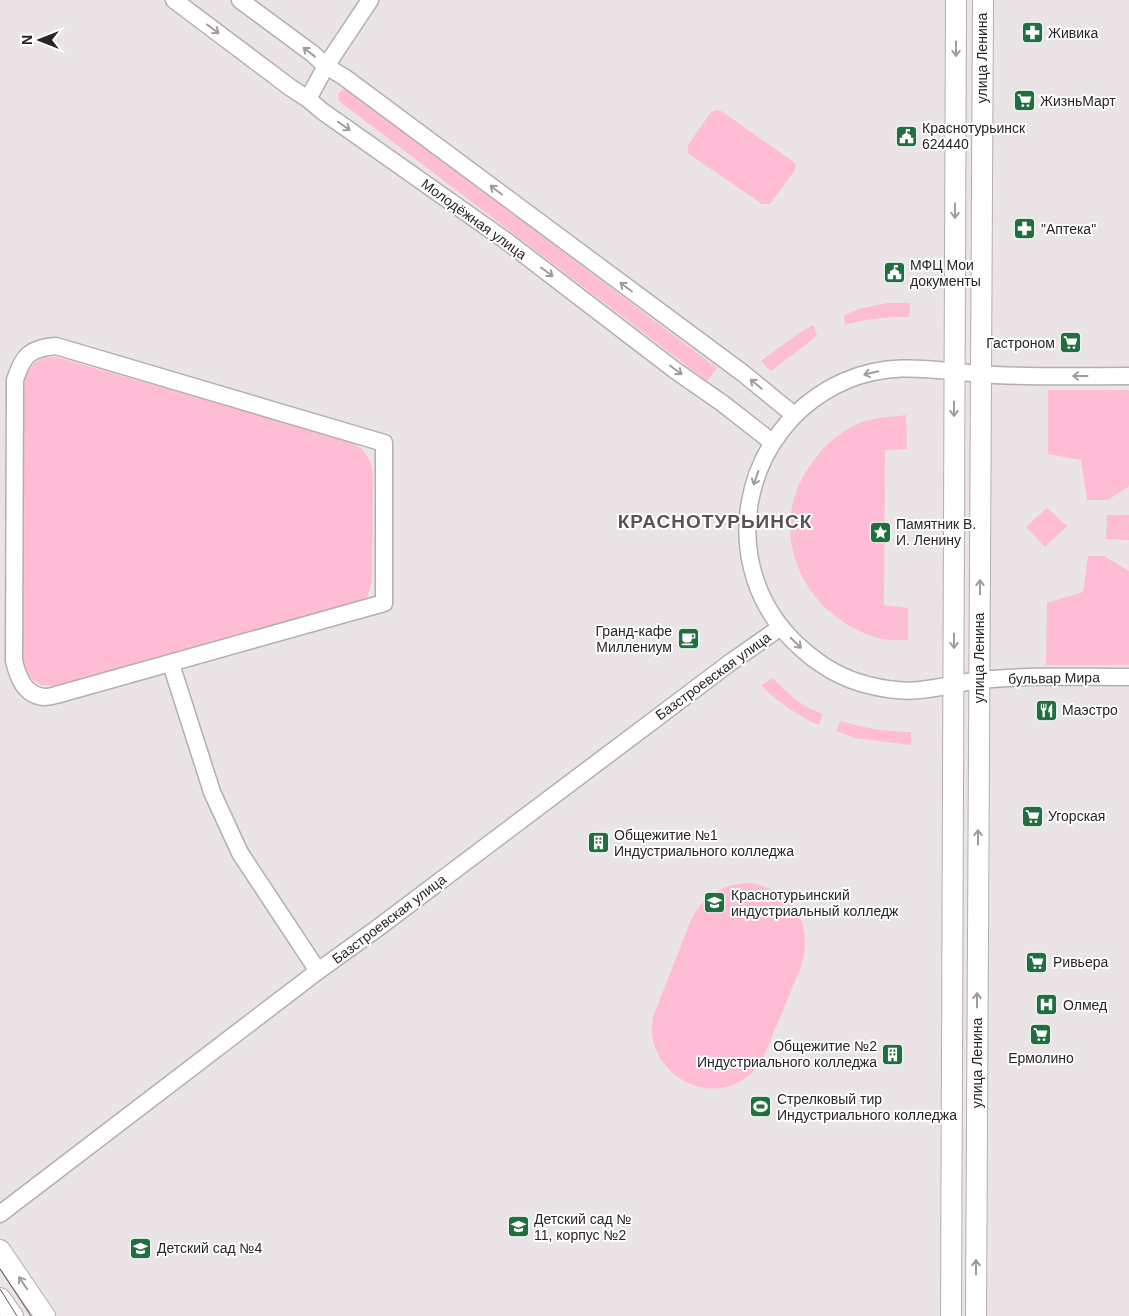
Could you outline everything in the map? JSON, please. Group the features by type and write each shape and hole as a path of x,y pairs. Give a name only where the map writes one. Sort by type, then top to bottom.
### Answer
{"street":[{"name":"Молодёжная улица","path":"174,0 322,111 505,240 772,442"},
{"path":"240,0 313,54 326,66 344,77 736,368 794,415"},
{"path":"308,99 326,66 370,0"},
{"name":"улица Ленина","path":"951,1316 956,0"},
{"name":"улица Ленина","path":"976,1316 983,0"},
{"path":"955,332 981,333"},
{"path":"56,346 384,443 384,603 171,664 44,697 34,694 25,688 18,676 14,661 16,380 25,358 33,351 43,347 56,346"},
{"name":"бульвар Мира","path":"981,374 919,368 887,369 866,373 828,389 794,415 772,442 753,487 749,508 747,529 753,571 769,610 795,643 822,665 847,678 867,685 888,689 919,690 979,680 1016,677 1129,677"},
{"path":"981,374 1129,376"},
{"name":"Базстроевская улица","path":"0,1214 318,971 724,667 781,627"},
{"path":"171,664 212,792 240,853 318,971"},
{"path":"953,729 979,729"},
{"path":"0,1250 45,1316"},
{"path":"0,1298 13,1316"}],"shaded area":[{"path":"346,89 717,368 707,381 339,101 338,94"},
{"path":"717,110 794,162 795,170 770,204 762,204 689,154 688,145 709,115"},
{"path":"887,303 910,303 909,317 877,318 845,325 844,315 859,309"},
{"path":"813,325 817,335 771,371 761,361 799,333"},
{"path":"47,357 56,357 349,441 359,447 368,457 373,472 372,581 367,598 362,602 60,686 41,685 33,680 25,671 23,659 24,380 32,366"},
{"path":"1048,390 1129,391 1129,486 1108,500 1087,500 1081,460 1048,454"},
{"path":"906,415 907,449 885,450 884,605 908,608 908,640 888,640 854,628 830,612 811,591 798,567 791,541 791,514 798,486 814,460 830,442 843,432 865,421"},
{"path":"1047,508 1067,526 1045,547 1026,527"},
{"path":"1107,515 1129,515 1129,540 1106,539"},
{"path":"1088,556 1104,556 1129,571 1129,665 1046,665 1047,603 1083,592"},
{"path":"773,678 796,699 809,708 823,714 819,725 788,708 761,685"},
{"path":"841,721 876,729 911,732 911,745 855,738 836,731"},
{"path":"751,883 766,887 779,894 790,902 797,912 805,937 801,967 761,1063 747,1077 731,1086 703,1088 690,1084 678,1077 660,1057 652,1037 653,1017 696,911 715,892 731,886"}],"tram line":[{"path":"0,1269 31,1316"},
{"path":"0,1289 17,1316"}],"place":[{"name":"Живика","path":"1032,33"},
{"name":"ЖизньМарт","path":"1024,101"},
{"name":"Краснотурьинск 624440","path":"906,136"},
{"name":"\"Аптека\"","path":"1025,229"},
{"name":"МФЦ Мои документы","path":"894,273"},
{"name":"Гастроном","path":"1071,343"},
{"name":"Памятник В. И. Ленину","path":"880,532"},
{"name":"Гранд-кафе Миллениум","path":"688,639"},
{"name":"Маэстро","path":"1046,710"},
{"name":"Угорская","path":"1032,816"},
{"name":"Общежитие №1 Индустриального колледжа","path":"598,843"},
{"name":"Краснотурьинский индустриальный колледж","path":"715,903"},
{"name":"Ривьера","path":"1037,962"},
{"name":"Олмед","path":"1047,1005"},
{"name":"Ермолино","path":"1041,1035"},
{"name":"Общежитие №2 Индустриального колледжа","path":"893,1054"},
{"name":"Стрелковый тир Индустриального колледжа","path":"761,1107"},
{"name":"Детский сад № 11, корпус №2","path":"518,1227"},
{"name":"Детский сад №4","path":"141,1248"}],"district":[{"name":"КРАСНОТУРЬИНСК","path":"715,521"}]}
